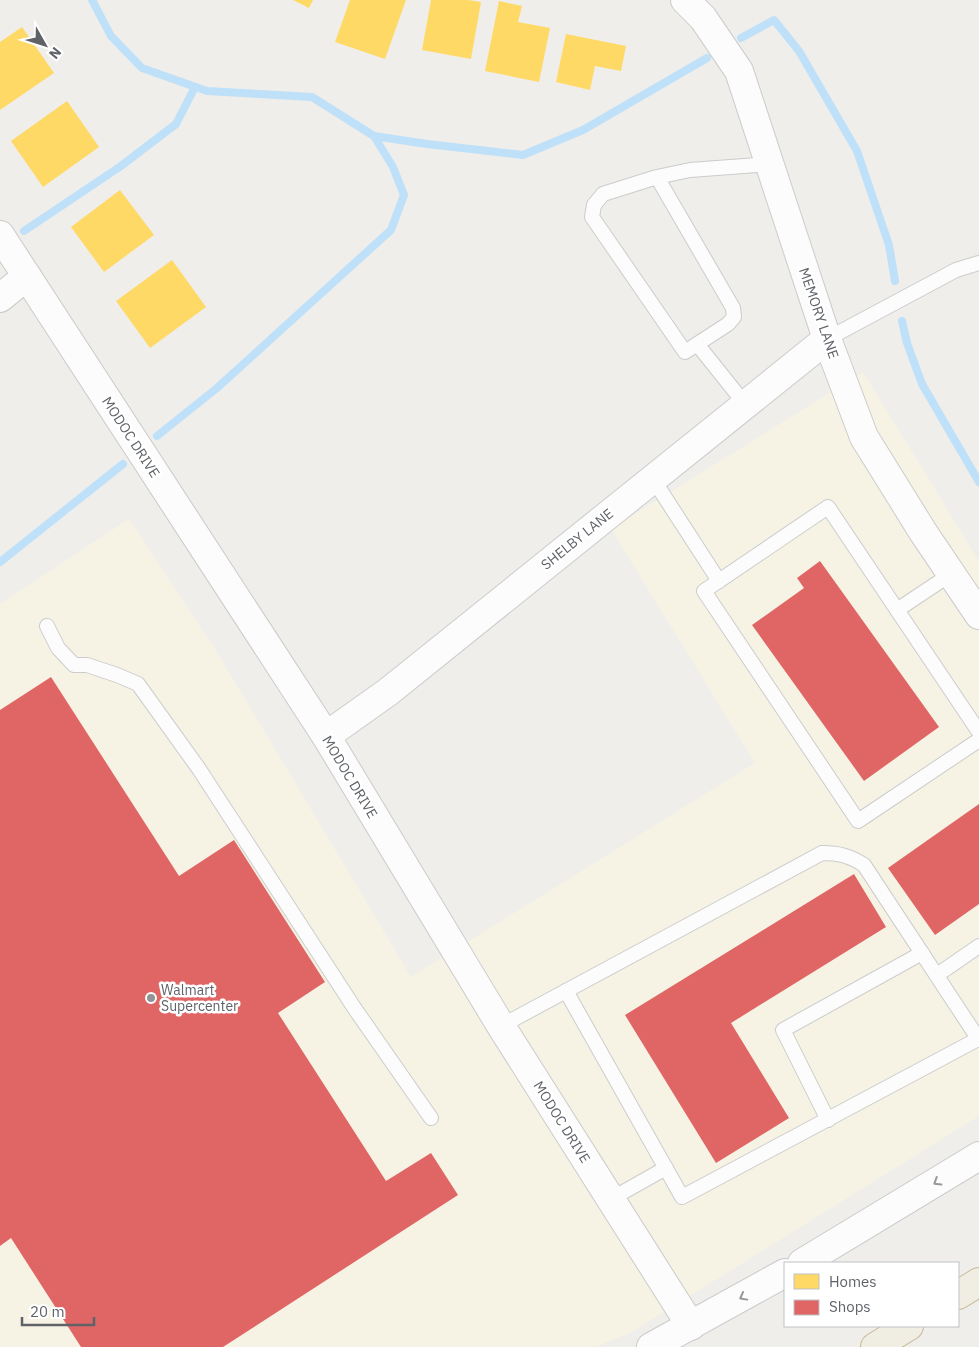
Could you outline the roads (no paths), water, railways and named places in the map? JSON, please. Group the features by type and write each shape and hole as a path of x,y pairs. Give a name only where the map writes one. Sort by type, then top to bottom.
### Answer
{"highway":[{"path":"959,1294 979,1282"},
{"path":"875,1347 907,1327"}],"street":[{"name":"MEMORY LANE","path":"686,0 703,18 739,70 827,339 864,437 922,532 979,615"},
{"name":"MODOC DRIVE","path":"0,235 326,736 501,1026 691,1326"},
{"path":"0,298 27,276"},
{"name":"SHELBY LANE","path":"326,736 388,692 827,339"},
{"path":"804,1262 979,1156"},
{"path":"651,1347 784,1274"}],"lane":[{"path":"657,177 733,308 734,317 728,324 686,352 592,216 594,205 603,194 657,177 690,170 770,164"},
{"path":"827,339 956,270 979,263"},
{"path":"697,344 745,404"},
{"path":"653,478 719,581"},
{"path":"979,732 828,507 704,591 858,821 979,740"},
{"path":"897,610 951,574"},
{"path":"47,626 58,648 74,664 117,674 138,684 199,768 355,1008 431,1118"},
{"path":"501,1026 822,853 837,853 851,856 864,865 979,1040 682,1197 566,991"},
{"path":"936,975 979,946"},
{"path":"828,1120 783,1030 922,953"},
{"path":"611,1199 666,1168"}],"waterway":[{"path":"92,0 111,36 142,68 207,91 312,97 374,136 523,155 583,130 707,58"},
{"path":"741,38 774,20 799,51 857,151 889,245 895,281"},
{"path":"24,231 121,166 176,124 195,87"},
{"path":"157,436 217,388 391,230 404,195 393,167 374,136"},
{"path":"902,321 907,343 922,384 979,482"},
{"path":"0,562 123,464"}],"place":[{"name":"Walmart Supercenter","path":"151,998"}]}
